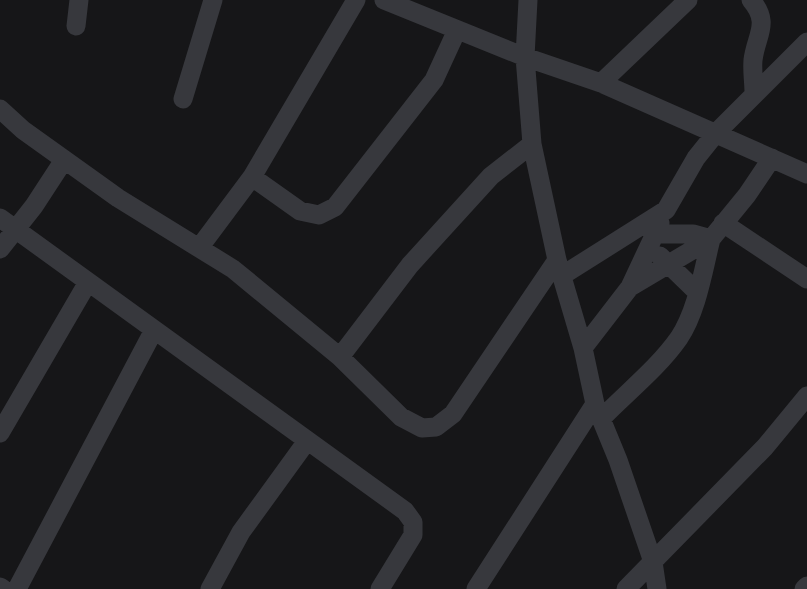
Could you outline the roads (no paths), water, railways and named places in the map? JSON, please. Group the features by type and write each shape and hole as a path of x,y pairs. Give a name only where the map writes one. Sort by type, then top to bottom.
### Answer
{"street":[{"path":"76,26 79,0"},
{"path":"182,99 213,0"},
{"path":"198,248 252,178 356,0"},
{"path":"384,0 526,57 600,83 807,174"},
{"path":"528,0 526,57 532,144 560,267 583,348 598,411 618,460 653,562 657,589"},
{"path":"600,83 688,0"},
{"path":"751,0 760,11 762,22 753,60 754,93"},
{"path":"252,178 300,211 319,215 335,207 434,80 457,30"},
{"path":"583,348 630,287 666,210 696,158 716,133 754,93 807,42"},
{"path":"0,109 23,130 118,198 233,269 340,357 401,417 422,428 436,427 453,414 560,267 666,210"},
{"path":"340,357 410,265 491,176 532,144"},
{"path":"476,589 598,411 662,358 679,337 697,292 711,239 747,195 772,158"},
{"path":"0,249 16,230 64,160"},
{"path":"0,218 405,511 413,522 413,535 380,589"},
{"path":"723,222 807,279"},
{"path":"652,240 693,234 711,239"},
{"path":"630,287 711,239"},
{"path":"652,240 668,264 697,292"},
{"path":"0,433 88,282"},
{"path":"17,589 154,330"},
{"path":"626,589 765,446 807,396"},
{"path":"210,589 242,532 307,441"},
{"path":"804,589 807,586"}]}
